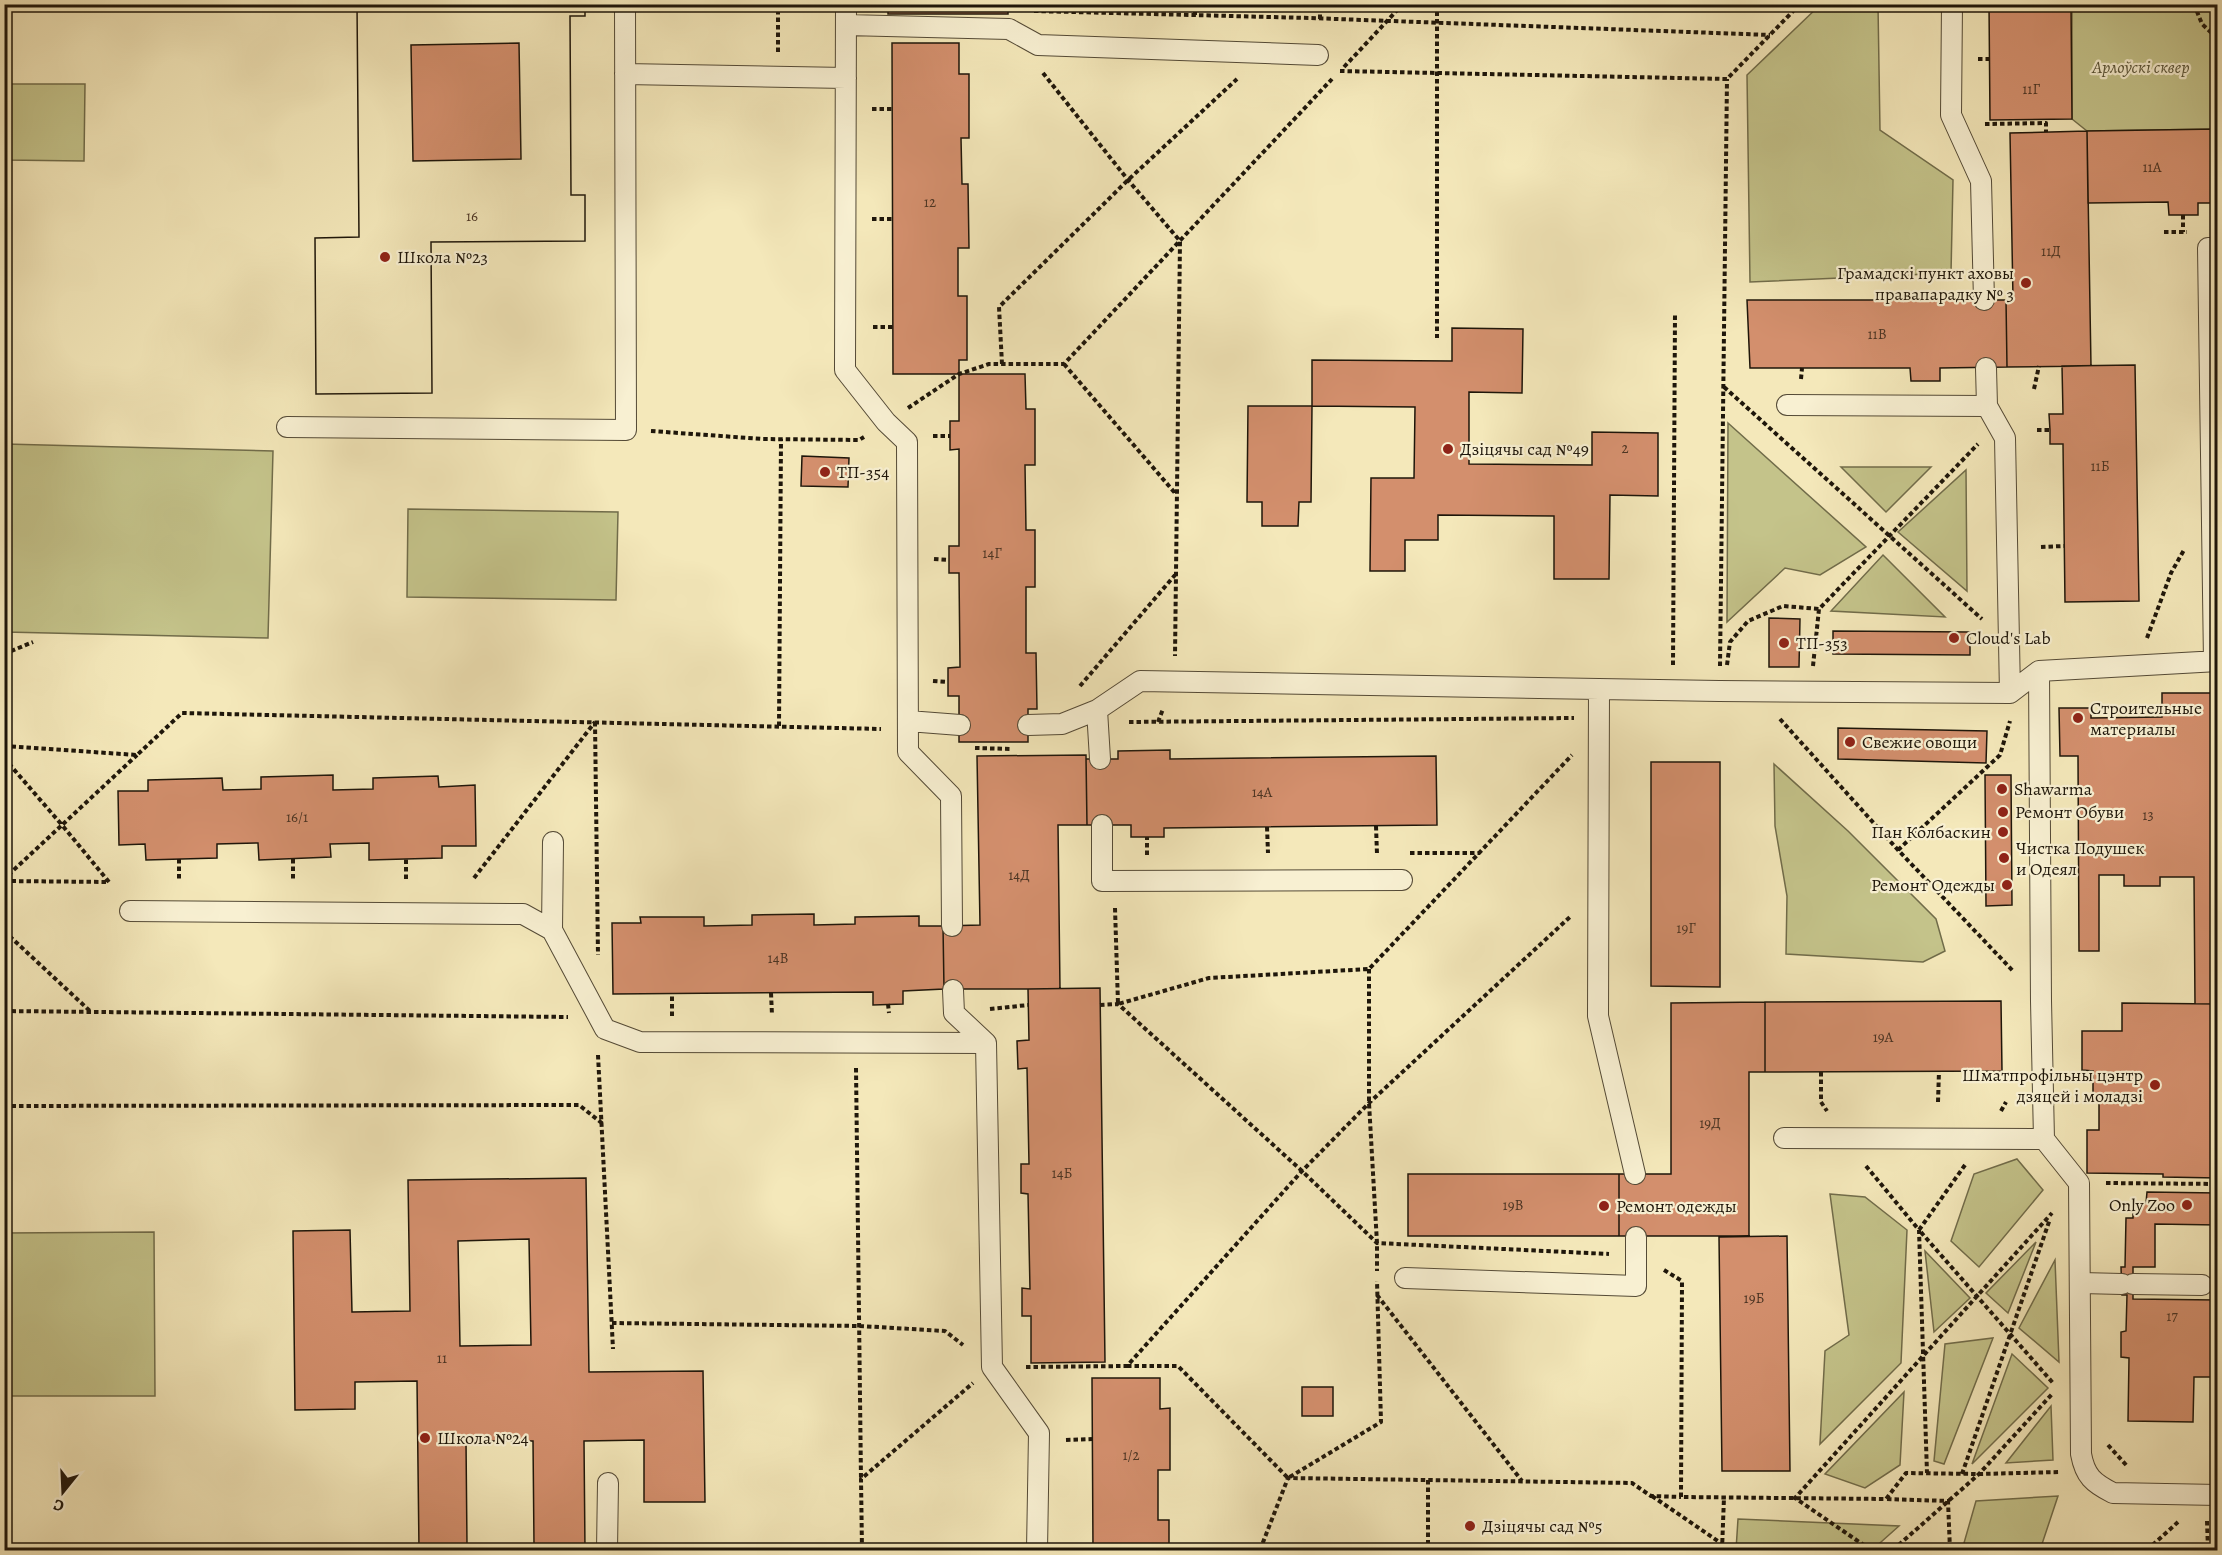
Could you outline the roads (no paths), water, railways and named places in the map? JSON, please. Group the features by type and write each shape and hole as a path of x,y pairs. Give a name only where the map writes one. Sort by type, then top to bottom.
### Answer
{"lane":[{"path":"287,427 626,430 625,4"},
{"path":"846,4 845,370 886,422 907,442 908,752 951,796 952,926"},
{"path":"1952,4 1951,115 1981,181 1984,300"},
{"path":"846,25 1009,29 1038,45 1318,55"},
{"path":"625,74 846,78"},
{"path":"1028,725 1062,723 1098,716 1140,681 1719,691 2010,693 2038,671 2216,661 2208,248 2217,248"},
{"path":"1986,368 1987,405 2005,438 2010,693"},
{"path":"1787,405 1987,405"},
{"path":"2038,671 2044,1139 2079,1183 2081,1454 2084,1471 2099,1486 2113,1493 2217,1495"},
{"path":"1599,689 1598,1016 1635,1173"},
{"path":"1098,716 1100,759"},
{"path":"908,722 960,725"},
{"path":"1102,825 1102,881 1402,880"},
{"path":"554,842 552,930 605,1029 640,1042 986,1043"},
{"path":"130,911 523,914 552,930"},
{"path":"953,990 954,1012 986,1043 992,1367 1039,1432 1037,1551"},
{"path":"1784,1138 2044,1139"},
{"path":"1405,1278 1636,1286 1636,1246"},
{"path":"2081,1283 2202,1285"},
{"path":"607,1551 608,1483"}],"place":[{"name":"Школа №23","path":"385,257"},
{"name":"Грамадскі пункт аховы правапарадку № 3","path":"2026,283"},
{"name":"Дзіцячы сад №49","path":"1448,449"},
{"name":"ТП-354","path":"825,472"},
{"name":"Cloud's Lab","path":"1954,638"},
{"name":"ТП-353","path":"1784,643"},
{"name":"Строительные материалы","path":"2078,718"},
{"name":"Свежие овощи","path":"1850,742"},
{"name":"Shawarma","path":"2002,789"},
{"name":"Ремонт Обуви","path":"2003,812"},
{"name":"Пан Колбаскин","path":"2003,832"},
{"name":"Чистка Подушек и Одеял","path":"2004,858"},
{"name":"Ремонт Одежды","path":"2007,885"},
{"name":"Шматпрофільны цэнтр дзяцей і моладзі","path":"2155,1085"},
{"name":"Only Zoo","path":"2187,1205"},
{"name":"Ремонт одежды","path":"1604,1206"},
{"name":"Школа №24","path":"425,1438"},
{"name":"Дзіцячы сад №5","path":"1470,1526"}],"park label":[{"name":"Арлоўскі сквер","path":"2141,67"}]}
